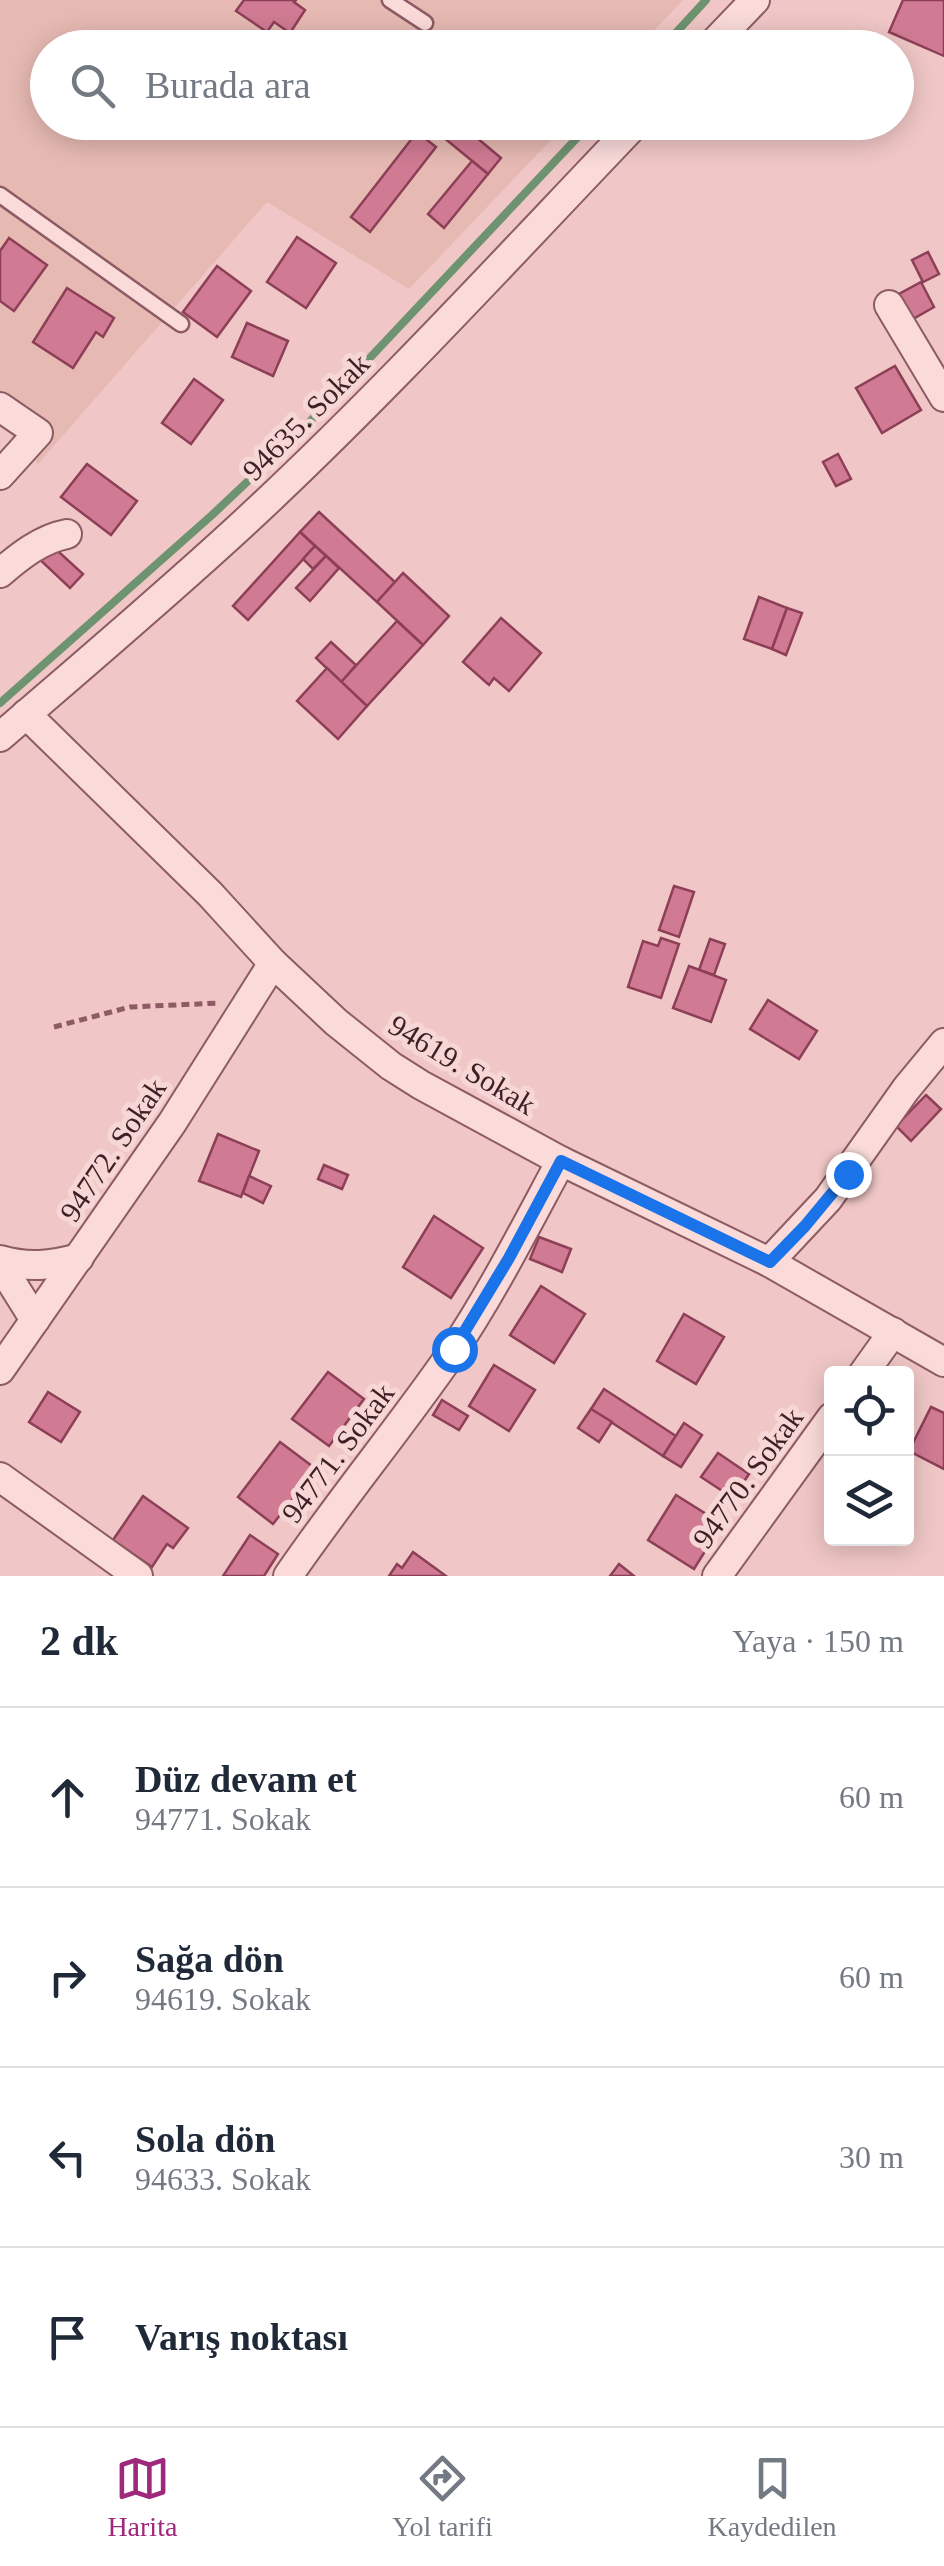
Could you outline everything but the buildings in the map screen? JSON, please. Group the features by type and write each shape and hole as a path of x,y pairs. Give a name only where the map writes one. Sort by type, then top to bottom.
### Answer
{"street":[{"path":"726,30 754,0"},
{"name":"94635. Sokak","path":"0,737 243,524 309,461 620,140"},
{"path":"889,305 944,397"},
{"path":"0,407 38,433 0,475"},
{"path":"0,574 38,544 68,534"},
{"name":"94619. Sokak","path":"26,714 210,894 273,963 336,1022 391,1066 561,1161 770,1262 944,1362"},
{"name":"94772. Sokak","path":"0,1370 172,1124 273,963"},
{"path":"770,1262 828,1199 944,1042"},
{"name":"94771. Sokak","path":"288,1576 454,1349 561,1161"},
{"path":"0,1262 36,1266 79,1258"},
{"path":"0,1262 35,1320"},
{"path":"869,1366 893,1332"},
{"name":"94770. Sokak","path":"717,1576 824,1428"},
{"path":"0,1477 138,1576"}],"lane":[{"path":"390,0 425,23"},
{"path":"0,195 182,324"}],"path":[{"path":"54,1027 130,1007 248,1002"}],"shaded area":[{"path":"0,0 683,0 654,30 30,30 30,140 551,140 409,289 267,202 38,464 0,427"}],"waterway":[{"path":"678,30 706,0"},
{"path":"0,703 301,431 575,140"}],"route":[{"path":"454,1349 561,1161 770,1262 848,1174"}]}
